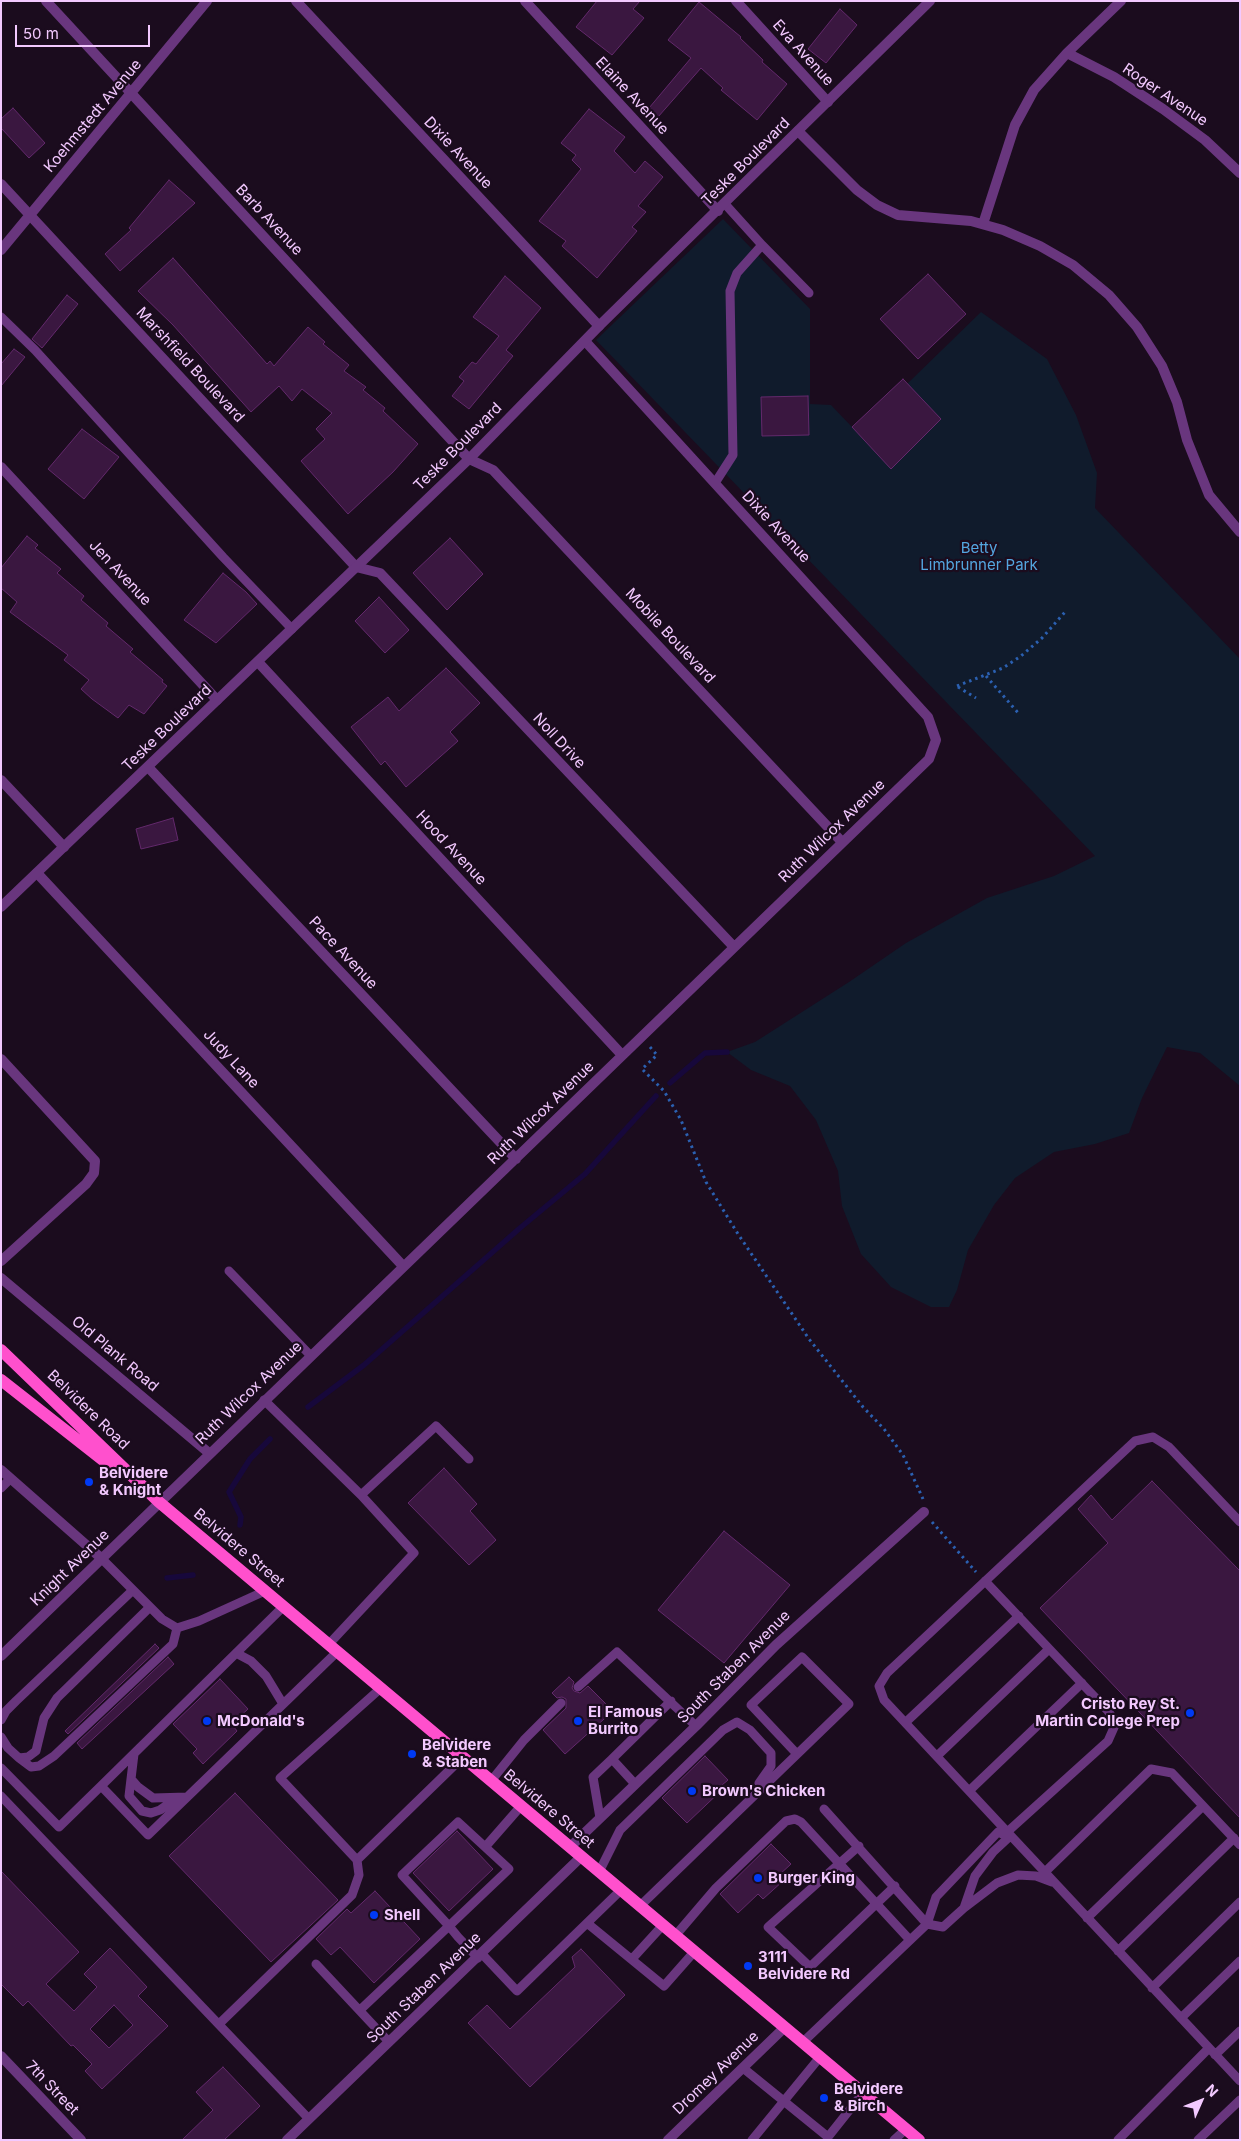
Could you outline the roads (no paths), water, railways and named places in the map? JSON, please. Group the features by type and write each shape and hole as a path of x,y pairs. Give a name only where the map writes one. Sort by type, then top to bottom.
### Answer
{"main road":[{"name":"Belvidere Road","path":"1,1350 159,1502"},
{"name":"Belvidere Road","path":"1,1380 159,1502"},
{"name":"Belvidere Street","path":"159,1502 918,2140"}],"street":[{"name":"Barb Avenue","path":"46,1 469,459"},
{"name":"Koehmstedt Avenue","path":"1,250 207,1"},
{"name":"Dixie Avenue","path":"296,1 599,326"},
{"name":"Elaine Avenue","path":"524,1 722,207"},
{"name":"Eva Avenue","path":"736,1 828,102"},
{"name":"Teske Boulevard","path":"1,907 469,459 599,326 930,1"},
{"path":"983,224 1015,125 1034,90 1067,53 1121,1"},
{"name":"Roger Avenue","path":"1067,53 1114,78 1163,109 1205,140 1240,173"},
{"path":"798,132 857,190 877,205 898,215 971,221 983,224 1040,246 1073,264 1109,294 1137,327 1162,366 1178,402 1187,440 1209,495 1240,532"},
{"name":"Marshfield Boulevard","path":"1,184 356,567"},
{"name":"Dixie Avenue","path":"585,341 907,691 928,717 936,740"},
{"name":"Mobile Boulevard","path":"469,459 493,470 842,842"},
{"name":"Jen Avenue","path":"1,467 218,700"},
{"name":"Noll Drive","path":"356,567 380,573 734,947"},
{"name":"Hood Avenue","path":"258,662 622,1055"},
{"name":"Ruth Wilcox Avenue","path":"159,1502 929,759 936,740"},
{"name":"Pace Avenue","path":"148,767 516,1159"},
{"path":"1,780 64,848"},
{"name":"Judy Lane","path":"37,873 403,1266"},
{"path":"1,1058 95,1161 94,1174 86,1184 1,1261"},
{"name":"Old Plank Road","path":"1,1278 209,1453"},
{"path":"1,1470 101,1558"},
{"name":"Knight Avenue","path":"1,1656 159,1502"},
{"name":"South Staben Avenue","path":"570,1847 696,1726 776,1645 924,1512"},
{"name":"South Staben Avenue","path":"287,2140 581,1857"},
{"name":"Dromey Avenue","path":"668,2140 784,2027"},
{"name":"7th Street","path":"1,2056 81,2140"}],"lane":[{"path":"722,207 809,293"},
{"path":"716,483 733,455 730,291 737,273 762,246"},
{"path":"1,317 35,350 223,557 292,629"},
{"path":"229,1271 310,1355"},
{"path":"101,1786 148,1835 283,1704 414,1553 361,1495 264,1400"},
{"path":"361,1495 436,1426 469,1459"},
{"path":"1240,1522 1169,1448 1153,1437 1135,1440 887,1673 879,1686 884,1700 1006,1833 1045,1872 1240,2081"},
{"path":"1,1488 10,1479"},
{"path":"101,1558 162,1619 177,1628 199,1621 265,1591"},
{"path":"802,2042 927,1924 936,1897 998,1832 1006,1833 1108,1741 1116,1723 1108,1711 985,1581"},
{"path":"1,1720 6,1711 16,1701 133,1590"},
{"path":"1,1768 59,1827 284,1606"},
{"path":"19,1758 28,1758 36,1751 44,1718 56,1698 150,1607"},
{"path":"906,1722 1019,1616"},
{"path":"1,1737 8,1748 19,1758 31,1767 39,1766 54,1756 173,1644 177,1628"},
{"path":"937,1756 1050,1649"},
{"path":"578,1687 617,1652 696,1726"},
{"path":"236,1653 251,1661 266,1676 283,1704"},
{"path":"640,1906 849,1704 802,1657 751,1705 797,1754"},
{"path":"969,1791 1082,1683"},
{"path":"218,2024 352,1895 359,1875 357,1860 280,1778 381,1688"},
{"path":"600,1818 592,1777 671,1701"},
{"path":"491,1781 524,1740 561,1703"},
{"path":"599,1872 620,1830 723,1730 737,1722 750,1730 771,1753 771,1766 762,1780 737,1804 734,1814"},
{"path":"134,1753 129,1796 142,1811 151,1813 160,1810 177,1798"},
{"path":"357,1860 463,1757"},
{"path":"612,1759 635,1784"},
{"path":"1045,1872 1151,1769 1172,1773 1204,1806 1237,1842 1118,1951"},
{"path":"131,1779 153,1798 187,1797"},
{"path":"1,1796 309,2119"},
{"path":"486,1846 521,1806"},
{"path":"1087,1918 1204,1806"},
{"path":"824,1809 895,1886 927,1924 943,1927 997,1883 1018,1875 1036,1876 1055,1883"},
{"path":"675,1936 716,1888 786,1820 795,1819 801,1822 909,1939"},
{"path":"360,2010 449,1926 509,1869 458,1822 402,1875 449,1926 517,1991 621,1890"},
{"path":"964,1908 975,1876 993,1852 1007,1839 1006,1833"},
{"path":"859,1846 768,1927 810,1967 895,1886"},
{"path":"1152,1988 1240,1902"},
{"path":"587,1923 664,1986 694,1952"},
{"path":"632,1959 662,1925"},
{"path":"1181,2018 1240,1961"},
{"path":"316,1964 389,2042"},
{"path":"1118,2140 1212,2052 1240,2031"},
{"path":"752,2140 820,2057"},
{"path":"742,2068 828,2137 863,2093"},
{"path":"1198,2140 1240,2100"},
{"path":"894,2140 906,2129"}],"waterway":[{"path":"670,1083 705,1053 727,1052"},
{"path":"308,1407 364,1365 520,1228 585,1174 656,1096"},
{"path":"240,1525 241,1517 229,1492 250,1459 270,1439"},
{"path":"167,1578 193,1575"}],"place":[{"name":"Belvidere & Knight","path":"89,1482"},
{"name":"Cristo Rey St. Martin College Prep","path":"1190,1713"},
{"name":"McDonald's","path":"207,1721"},
{"name":"El Famous Burrito","path":"578,1721"},
{"name":"Belvidere & Staben","path":"412,1754"},
{"name":"Brown's Chicken","path":"692,1791"},
{"name":"Burger King","path":"758,1878"},
{"name":"Shell","path":"374,1915"},
{"name":"3111 Belvidere Rd","path":"748,1966"},
{"name":"Belvidere & Birch","path":"824,2098"}],"park label":[{"name":"Betty Limbrunner Park","path":"979,556"}]}
